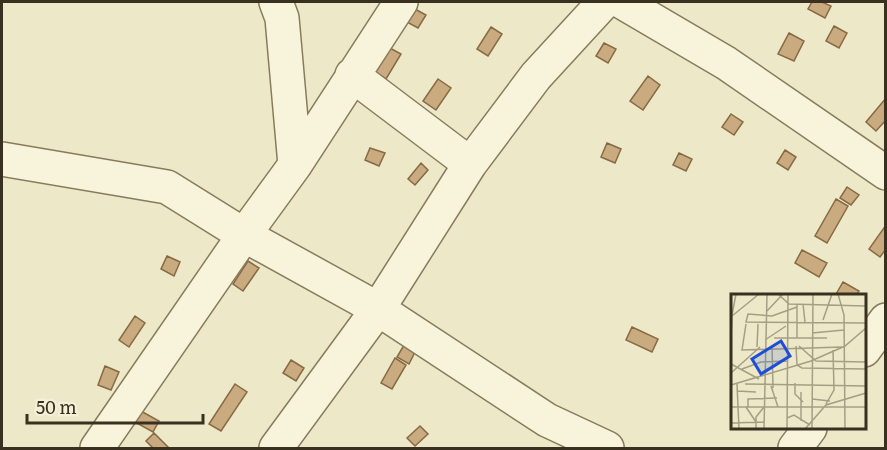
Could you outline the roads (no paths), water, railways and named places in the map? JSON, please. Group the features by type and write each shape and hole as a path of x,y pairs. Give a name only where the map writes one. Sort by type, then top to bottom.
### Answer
{"street":[{"path":"276,2 282,18 295,165"},
{"path":"97,448 295,165 401,2"},
{"path":"276,448 378,309 470,164 536,76 604,2"},
{"path":"621,2 662,11 726,63 885,173"},
{"path":"352,75 470,164"},
{"path":"2,159 167,187 244,235 378,309 547,420 607,448"},
{"path":"866,347 885,320"},
{"path":"795,448 809,429"}]}
